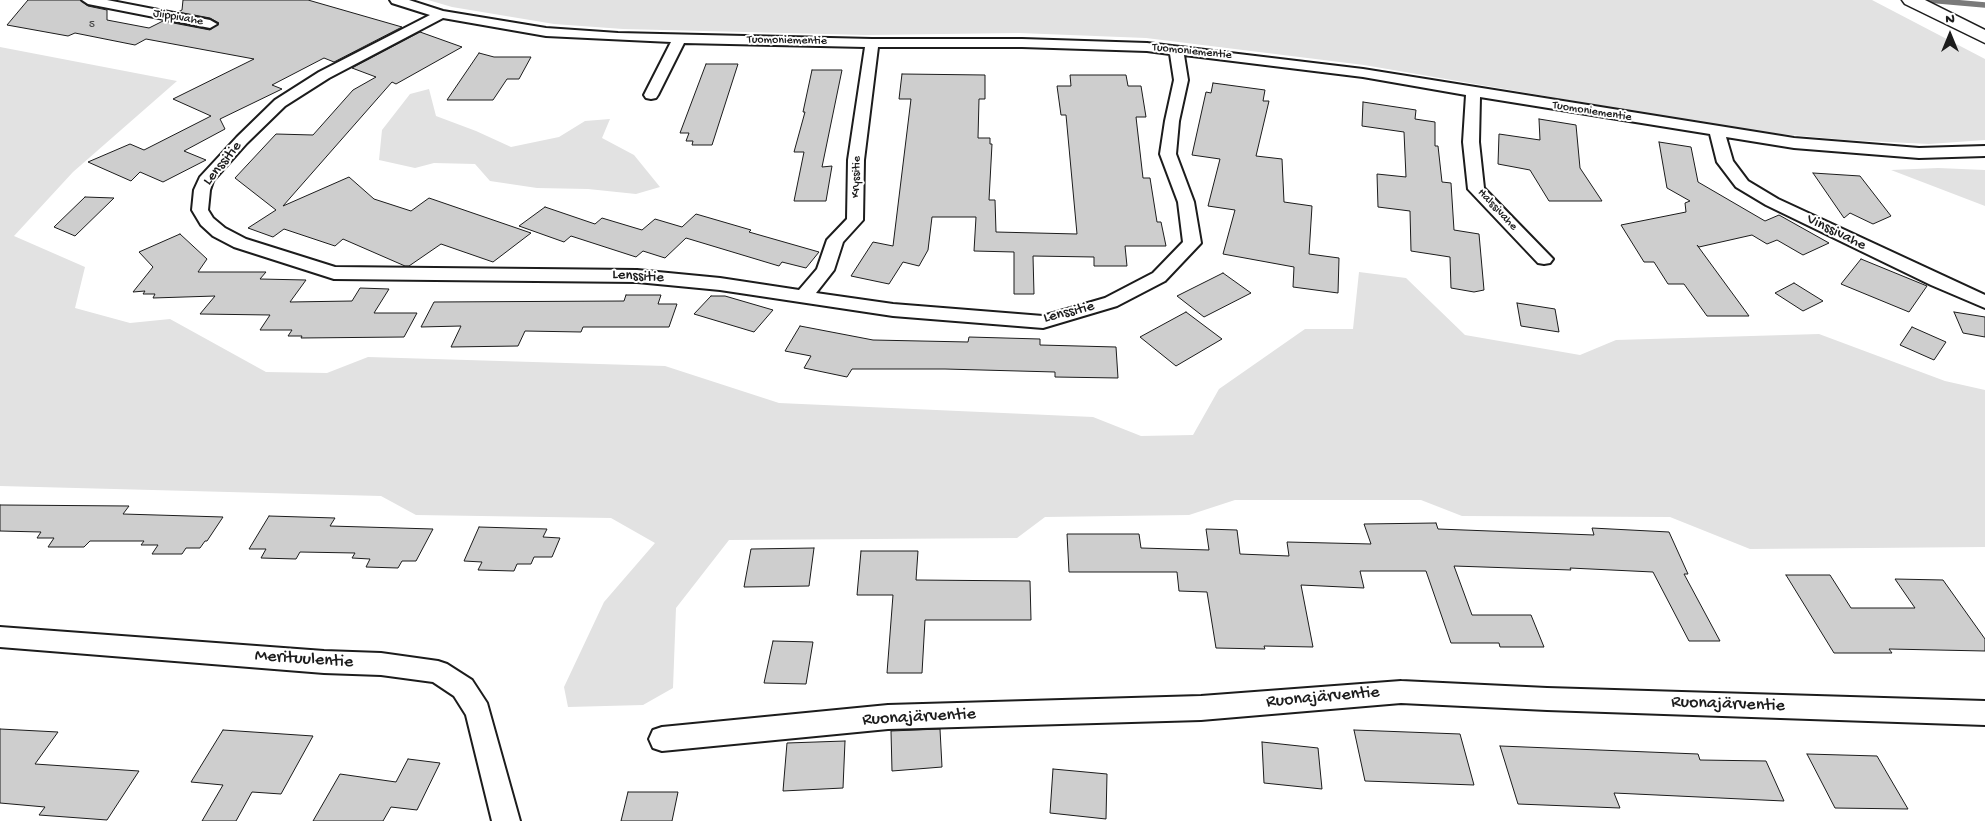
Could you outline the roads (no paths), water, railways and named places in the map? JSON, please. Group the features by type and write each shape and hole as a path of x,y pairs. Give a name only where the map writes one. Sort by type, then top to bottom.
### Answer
{"main road":[{"path":"1911,0 1985,37"}],"street":[{"name":"Jiippivahe","path":"88,0 210,24"},
{"name":"Tuomoniementie","path":"396,0 441,14 546,32 680,40 1077,44 1176,50 1326,68 1717,132 1794,142 1919,153 1985,151"},
{"name":"Lenssitie","path":"441,14 316,80 280,103 242,140 206,180 202,190 200,210 207,222 219,232 240,243 334,273 637,276 804,296 893,310 1043,322 1111,302 1159,277 1192,243 1186,202 1168,154 1172,121 1181,80 1176,50"},
{"path":"651,95 680,40"},
{"name":"Kryssitie","path":"804,296 826,270 836,240 855,220 856,160 872,43"},
{"name":"Halssivahe","path":"1473,91 1471,142 1476,189 1544,259"},
{"name":"Vinssivahe","path":"1717,132 1725,162 1742,184 1772,202 1936,282 1985,302"},
{"name":"Merituulentie","path":"0,637 324,662 381,664 438,672 463,688 478,711 506,821"},
{"name":"Ruonajärventie","path":"662,739 888,718 1201,708 1401,692 1548,700 1985,713"}],"waterway":[{"path":"1928,0 1985,5"}]}
